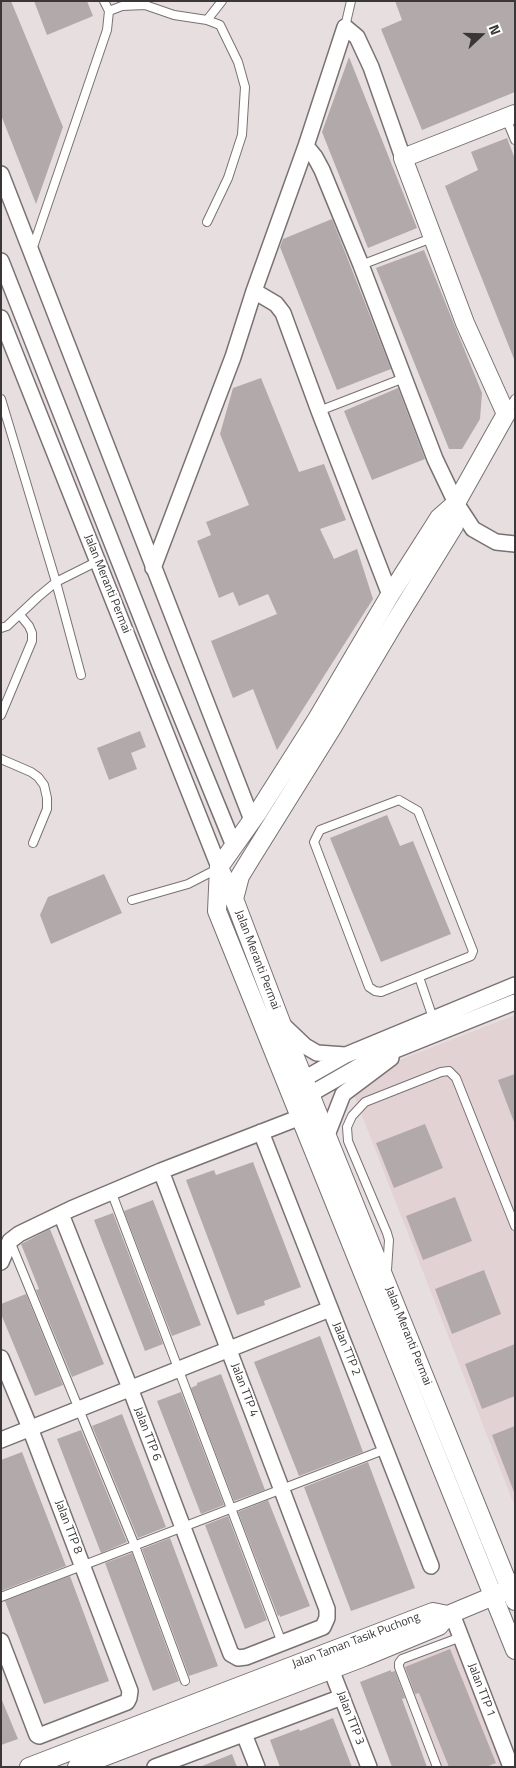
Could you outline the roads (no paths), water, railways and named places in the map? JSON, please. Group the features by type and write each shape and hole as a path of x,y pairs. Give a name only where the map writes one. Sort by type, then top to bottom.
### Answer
{"street":[{"path":"153,568 233,357 345,27 357,37 371,67 432,238 465,323 510,407 456,503 439,518 390,595 317,719 219,868 217,911 515,1650"},
{"path":"403,158 510,116"},
{"path":"306,146 322,170 361,265 435,459 456,503 473,529 496,542 515,544"},
{"path":"1,174 252,820"},
{"name":"Jalan Meranti Permai","path":"1,261 234,846"},
{"path":"254,291 276,304 283,313 390,595"},
{"name":"Jalan Meranti Permai","path":"1,318 219,868 234,899 282,1025 513,1592"},
{"path":"234,899 240,876 454,526 456,503"},
{"path":"1,1262 10,1241 19,1234 111,1191 261,1132 294,1102 307,1086 346,1055 515,986"},
{"path":"307,1086 515,1002"},
{"path":"282,1025 305,1046 318,1053 346,1055"},
{"path":"327,1135 343,1094 410,1044"},
{"path":"294,1102 317,1111"},
{"name":"Jalan TTP 2","path":"261,1132 430,1566"},
{"name":"Jalan TTP 4","path":"161,1170 327,1608 328,1618 323,1627 282,1643"},
{"name":"Jalan TTP 6","path":"61,1214 130,1388 231,1654 238,1658 246,1657 282,1643"},
{"path":"1,1440 330,1309"},
{"name":"Jalan TTP 8","path":"1,1358 30,1428 130,1691 129,1698 118,1706 41,1736 37,1735 1,1641"},
{"name":"Jalan Taman Tasik Puchong","path":"29,1767 144,1732 328,1661 364,1657 439,1626 450,1614 493,1596 513,1592"},
{"name":"Jalan TTP 1","path":"450,1614 461,1637 511,1767"},
{"name":"Jalan TTP 3","path":"328,1661 370,1767"},
{"path":"155,1767 342,1697"},
{"name":"Jalan Taman Tasik Puchong","path":"77,1767 144,1732"},
{"path":"244,1734 257,1767"}],"lane":[{"path":"32,250 107,30 108,12 104,1"},
{"path":"207,20 222,1"},
{"path":"345,27 351,1"},
{"path":"108,12 122,6 146,5 174,15 207,20 220,25 238,62 244,87 242,135 228,178 207,222"},
{"path":"510,116 515,140"},
{"path":"361,265 432,238"},
{"path":"319,411 404,378"},
{"path":"1,399 56,582 81,675"},
{"path":"1,628 7,626 56,582 98,561"},
{"path":"1,715 32,641 32,633 29,626 20,615"},
{"path":"1,759 31,772 44,785 48,798 47,809 33,843"},
{"path":"399,800 418,811 473,951 471,956 419,977 381,992 369,987 314,842 320,830 399,800"},
{"path":"132,900 188,884 219,868"},
{"path":"419,977 433,1018"},
{"path":"386,1281 389,1240 348,1141 347,1127 352,1116 366,1102 375,1097 441,1072 450,1071 456,1078 515,1226"},
{"path":"111,1191 282,1643"},
{"path":"10,1241 135,1546 185,1681"},
{"path":"1,1597 386,1449"},
{"path":"437,1767 398,1667 402,1659 461,1637"}]}
